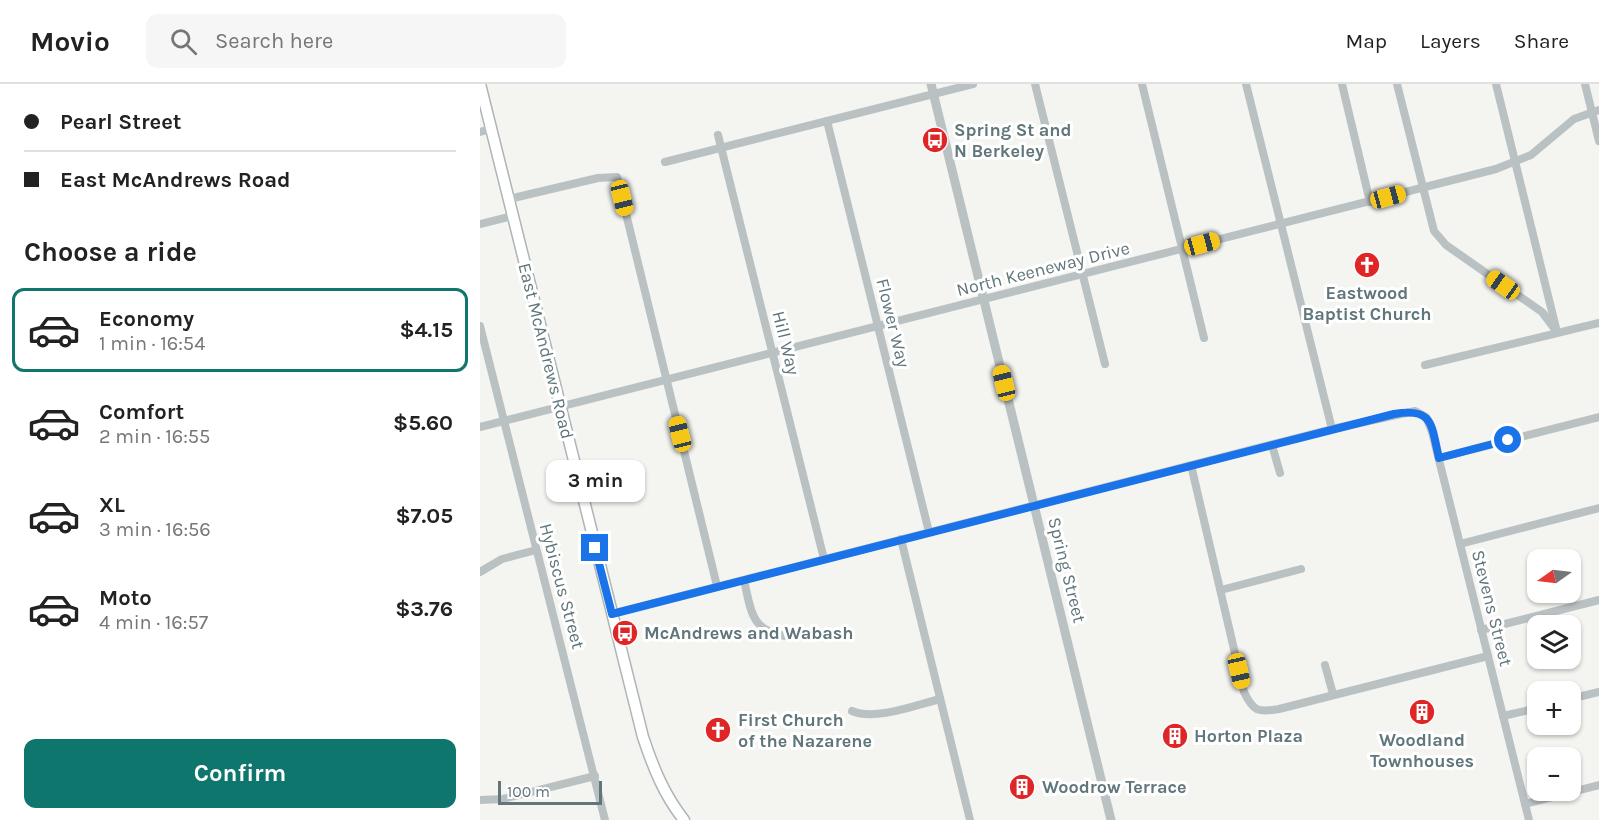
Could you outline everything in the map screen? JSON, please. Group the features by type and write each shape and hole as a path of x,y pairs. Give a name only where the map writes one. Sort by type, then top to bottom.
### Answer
{"main road":[{"name":"East McAndrews Road","path":"480,84 486,130 509,199 635,709 651,762 666,795 684,820"}],"street":[{"name":"Spring Street","path":"931,84 1111,820"},
{"path":"665,162 973,84"},
{"path":"1035,84 1105,364"},
{"path":"1142,84 1204,338"},
{"path":"612,614 1332,429 1246,84"},
{"path":"1342,84 1370,202"},
{"path":"1397,84 1437,237 1542,312 1557,332"},
{"path":"1496,84 1557,332"},
{"path":"1585,84 1595,111 1599,141"},
{"name":"North Keeneway Drive","path":"480,427 1496,169 1539,150 1574,119 1595,111"},
{"name":"Flower Way","path":"827,121 929,532"},
{"name":"Hill Way","path":"718,135 824,559"},
{"path":"509,199 598,178 617,177 717,586"},
{"path":"480,224 513,216"},
{"path":"1425,365 1599,323"},
{"name":"Hybiscus Street","path":"480,326 605,820"},
{"name":"Stevens Street","path":"1332,429 1415,411 1428,420 1529,820"},
{"path":"1439,458 1599,417"},
{"path":"1272,445 1280,473"},
{"path":"1191,465 1244,692 1252,707 1269,711 1488,656"},
{"path":"1460,544 1599,508"},
{"path":"901,539 970,820"},
{"path":"480,572 502,559 536,550"},
{"path":"1221,590 1301,569"},
{"path":"744,580 752,612 758,625 773,634 785,636"},
{"path":"1482,630 1599,600"},
{"path":"1325,665 1334,694"},
{"path":"1581,696 1599,692"},
{"path":"852,711 868,715 880,714 940,699"},
{"path":"1503,717 1527,711"},
{"path":"480,800 503,799 595,776"},
{"path":"1525,804 1599,785"}],"place":[{"name":"Spring St and N Berkeley","path":"935,140"},
{"name":"Eastwood Baptist Church","path":"1367,265"},
{"name":"McAndrews and Wabash","path":"625,633"},
{"name":"Woodland Townhouses","path":"1422,712"},
{"name":"First Church of the Nazarene","path":"718,730"},
{"name":"Horton Plaza","path":"1175,736"},
{"name":"Woodrow Terrace","path":"1022,787"}],"route":[{"path":"595,548 612,614 950,526 1409,411 1415,411 1426,417 1439,458 1508,440"}]}
